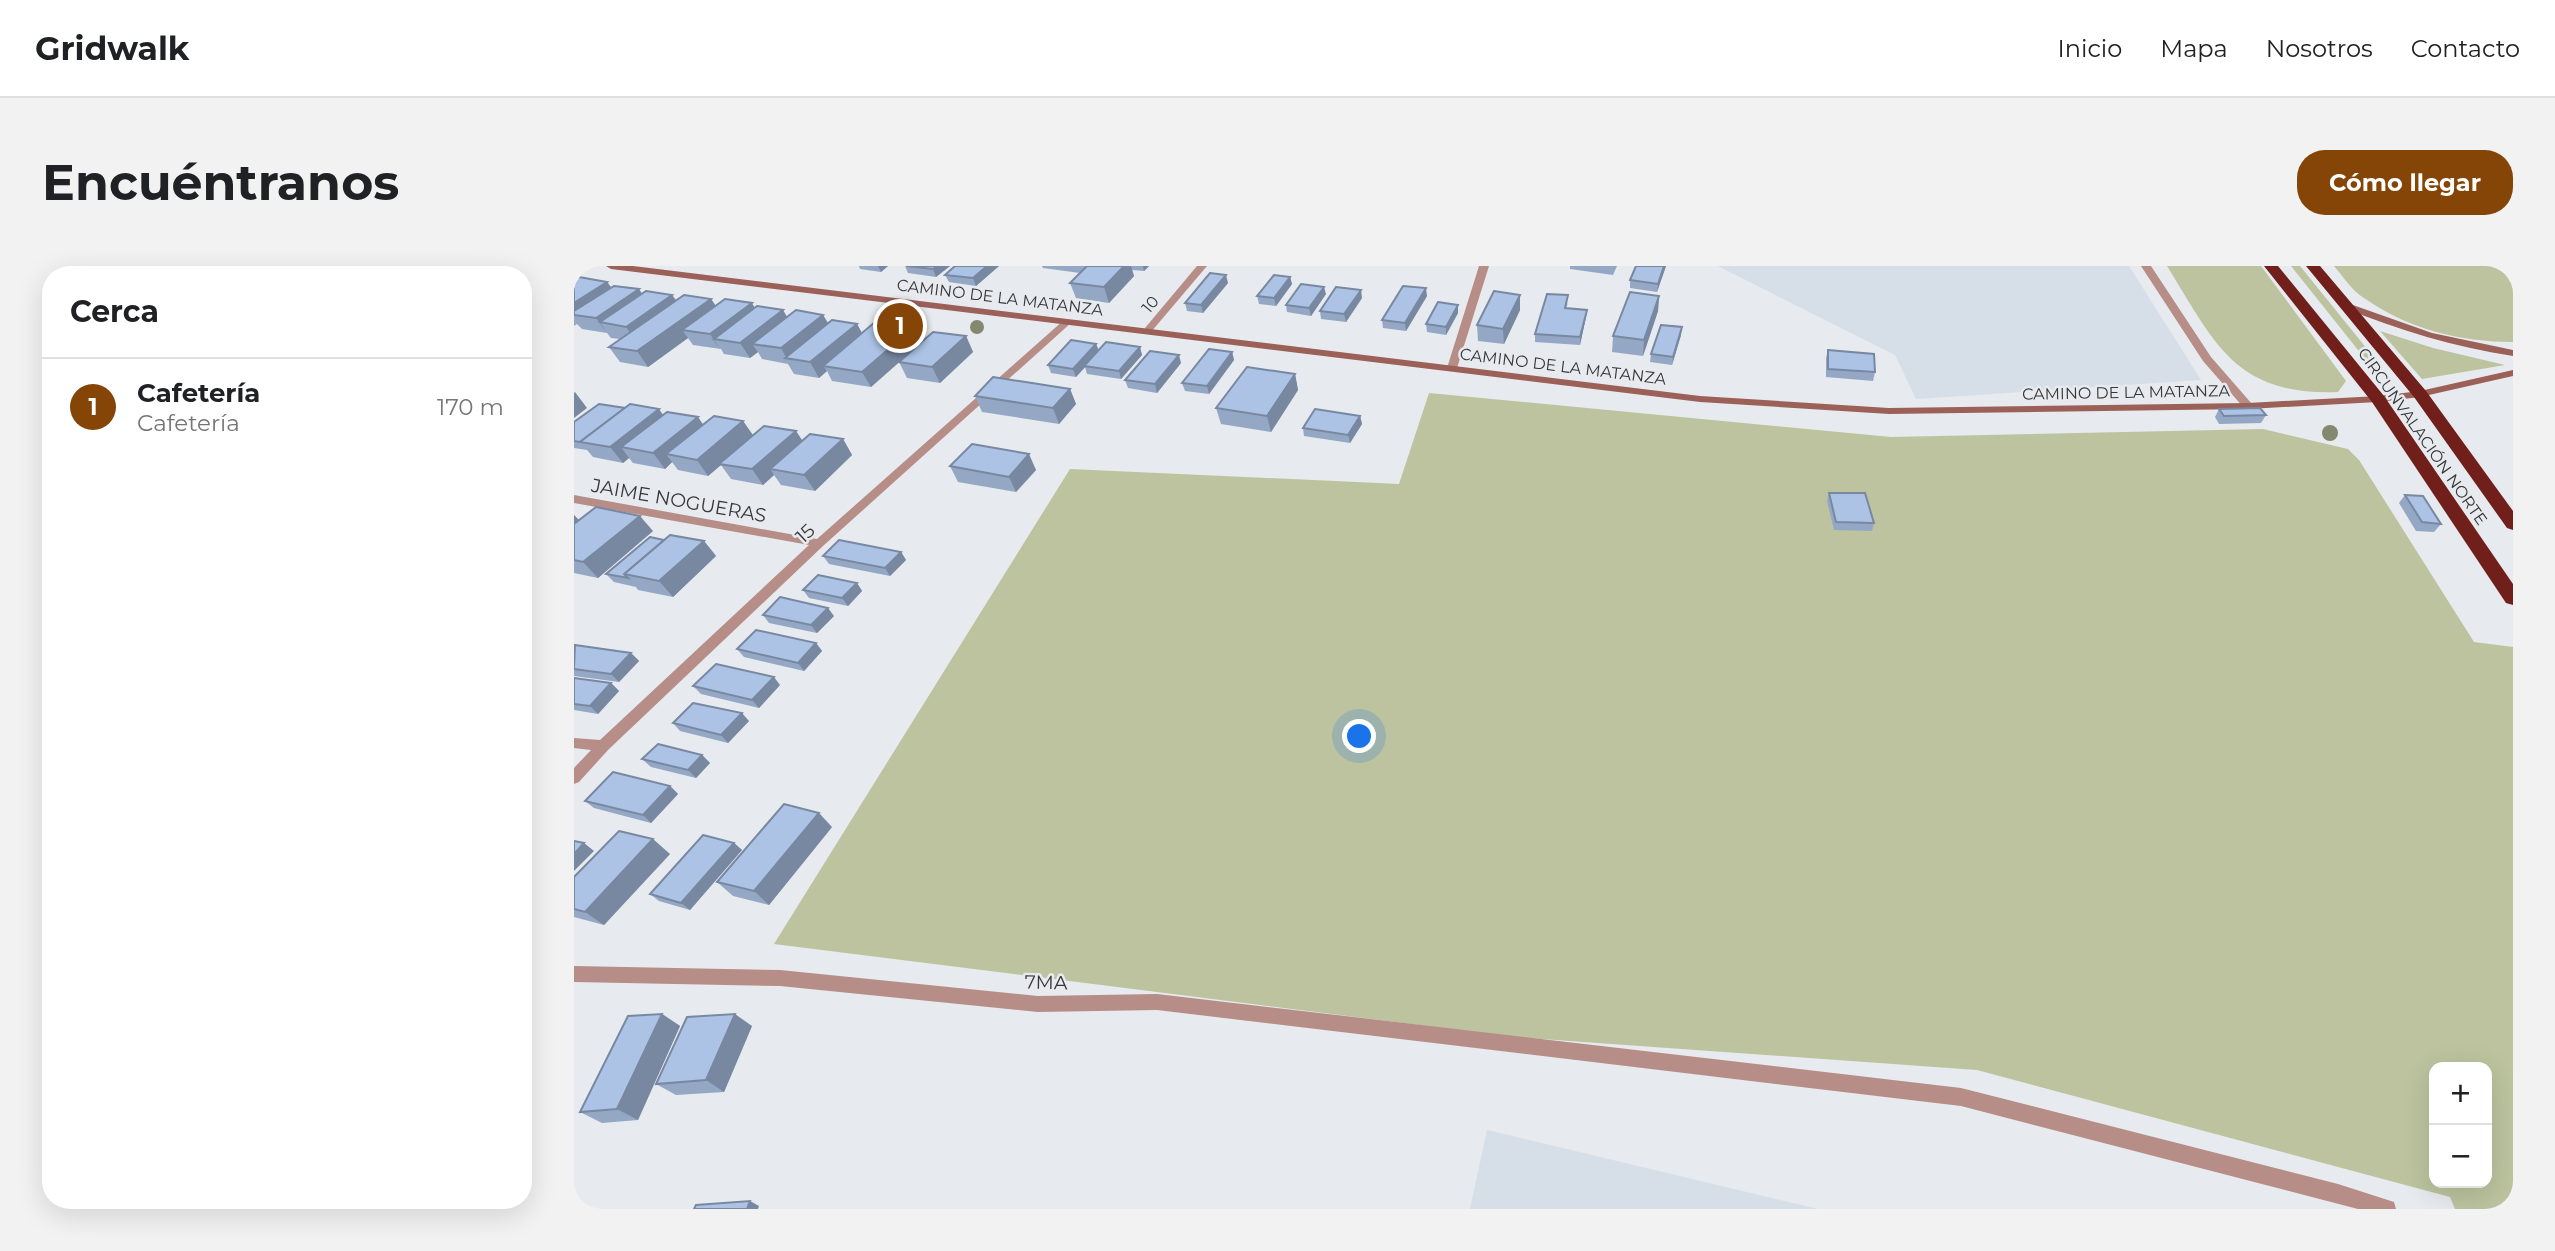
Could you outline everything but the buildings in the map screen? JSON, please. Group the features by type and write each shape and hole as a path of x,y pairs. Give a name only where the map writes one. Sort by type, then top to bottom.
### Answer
{"highway":[{"name":"CIRCUNVALACIÓN NORTE","path":"2271,266 2378,400 2513,598"},
{"name":"CIRCUNVALACIÓN NORTE","path":"2313,266 2420,394 2513,524"}],"main road":[{"name":"CAMINO DE LA MATANZA","path":"611,266 1700,399 1889,411 2249,406 2378,400 2420,394 2513,373"},
{"path":"2347,306 2420,335 2471,348 2513,353"}],"street":[{"name":"10","path":"1149,330 1202,266"},
{"path":"1452,368 1484,266"},
{"path":"2146,266 2207,359 2249,406"},
{"name":"15","path":"574,778 603,746 819,544 1067,322"},
{"name":"JAIME NOGUERAS","path":"574,499 819,544"},
{"path":"574,743 603,746"},
{"name":"7MA","path":"574,974 780,978 1038,1004 1157,1002 1961,1097 2338,1193 2387,1209"}],"shaded area":[{"path":"1718,266 2129,266 2201,380 1916,399 1895,355"},
{"path":"1487,1130 1818,1209 1470,1209"}],"green space":[{"path":"2167,266 2261,266 2346,381 2338,392 2303,391 2275,385 2251,374 2215,341"},
{"path":"2291,266 2300,266 2380,365 2370,365"},
{"path":"2334,266 2513,266 2513,342 2454,336 2398,318 2360,295"},
{"path":"2380,331 2433,348 2505,365 2422,379"},
{"path":"1429,393 1891,437 2263,429 2348,449 2359,460 2474,642 2513,647 2513,1209 2455,1209 2450,1197 1977,1070 1515,1037 774,944 1070,469 1399,484"}],"place":[{"name":"Cafetería","path":"900,326"}]}
